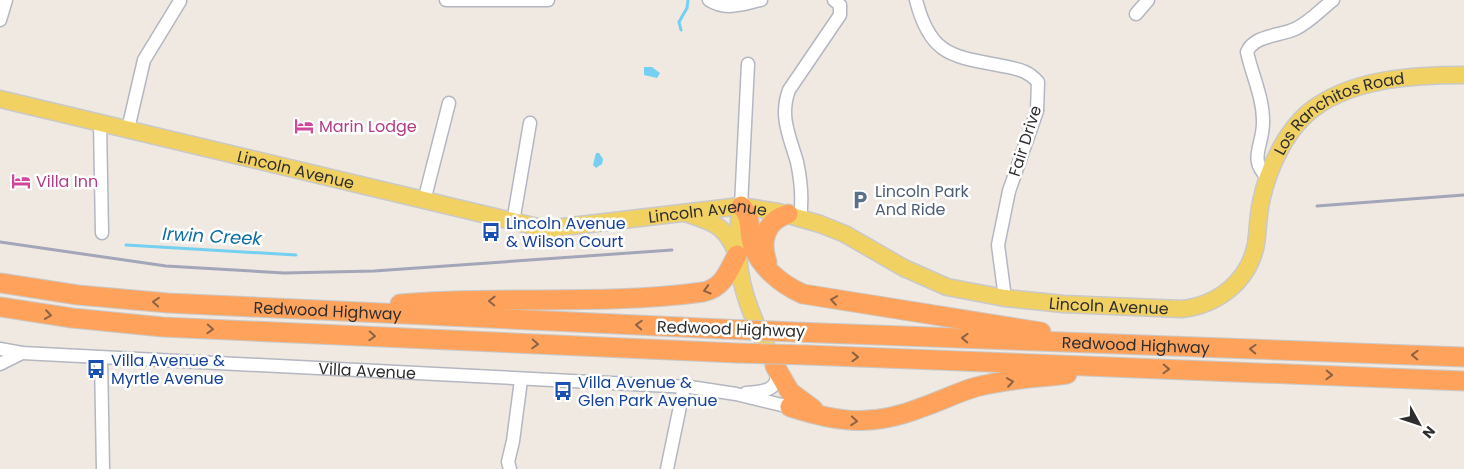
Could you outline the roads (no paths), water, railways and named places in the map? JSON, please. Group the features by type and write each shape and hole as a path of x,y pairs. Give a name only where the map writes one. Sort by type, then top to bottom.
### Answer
{"highway":[{"path":"741,206 748,216 754,248 771,272 789,287 818,297 1008,325 1102,343"},
{"path":"771,272 764,252 764,237 772,223 794,215"},
{"path":"327,311 447,301 579,300 703,292 713,289 722,282 737,255"},
{"name":"Redwood Highway","path":"0,283 122,299 327,311 795,332 1464,357"},
{"name":"Redwood Highway","path":"0,307 72,318 163,327 736,353 1464,381"},
{"path":"775,366 790,392 826,418"},
{"path":"790,407 826,418 861,422 876,421 913,411 979,386 1118,367"},
{"path":"1412,378 1464,393"}],"main road":[{"name":"Los Ranchitos Road","path":"1260,210 1268,178 1281,149 1299,123 1316,106 1334,96 1398,79 1464,75"},
{"name":"Lincoln Avenue","path":"0,100 546,229 741,206 794,215 845,234 904,268 947,288 1005,298 1064,304 1174,309 1206,304 1230,290 1245,272 1254,250 1260,210"},
{"path":"737,255 741,206"},
{"path":"680,212 721,228 730,239 737,255 745,299 775,366"}],"street":[{"path":"0,20 6,0"},
{"path":"446,0 548,0"},
{"path":"709,0 719,6 731,7 761,0"},
{"path":"794,215 801,185 796,161 788,138 785,101 789,90 840,15 840,5 834,0"},
{"name":"Fair Drive","path":"916,0 922,25 934,42 953,55 1029,72 1038,82 1037,111 1009,191 998,245 1005,298"},
{"path":"1136,14 1148,0"},
{"path":"1268,178 1258,169 1256,156 1263,138 1262,101 1247,52 1250,44 1257,40 1281,34 1303,24 1333,0"},
{"path":"128,129 144,60 180,1"},
{"path":"741,206 748,64"},
{"path":"424,200 449,102"},
{"path":"100,123 102,233"},
{"path":"513,222 530,124"},
{"name":"Villa Avenue","path":"0,349 22,353 102,358 684,388 736,394 790,407"},
{"path":"0,364 22,353"},
{"path":"102,358 103,469"},
{"name":"Villa Avenue","path":"736,394 761,392 773,387 777,377 775,366"},
{"path":"510,469 508,462 514,441 521,380"},
{"path":"667,469 684,388"}],"water":[{"path":"644,67 652,67 660,73 657,78 644,75"},
{"path":"596,153 599,153 603,159 602,164 596,168 593,165"}],"waterway":[{"path":"681,30 679,22 687,8 688,0"},
{"name":"Irwin Creek","path":"126,245 296,255"}],"railway":[{"path":"1317,206 1464,195"},
{"path":"0,242 166,266 284,273 374,271 672,250"}],"place":[{"name":"Marin Lodge","path":"304,126"},
{"name":"Villa Inn","path":"21,181"},
{"name":"Lincoln Park And Ride","path":"860,200"},
{"name":"Lincoln Avenue & Wilson Court","path":"491,232"},
{"name":"Villa Avenue & Myrtle Avenue","path":"96,369"},
{"name":"Villa Avenue & Glen Park Avenue","path":"563,391"}]}
